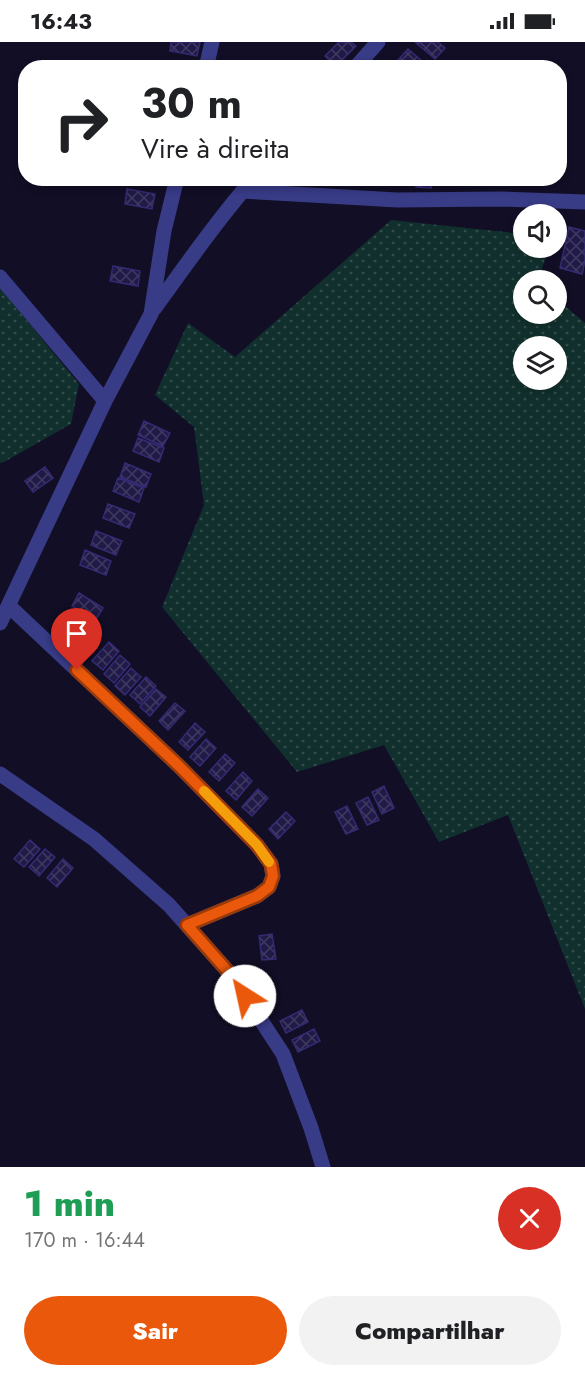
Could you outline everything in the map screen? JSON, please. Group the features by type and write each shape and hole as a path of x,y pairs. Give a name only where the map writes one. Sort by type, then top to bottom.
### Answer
{"street":[{"path":"208,60 212,42"},
{"path":"362,60 378,42"},
{"path":"151,314 164,231 175,186"},
{"path":"187,925 257,896 269,887 273,876 271,864 257,845 179,766 3,616 105,401 151,314 248,186"},
{"path":"243,191 397,200 501,199 585,202"},
{"path":"0,277 105,401"},
{"path":"0,774 94,839 169,905 232,976 283,1054 323,1167"}],"green space":[{"path":"391,220 513,233 513,258 546,258 541,270 513,270 513,324 567,324 567,308 585,323 585,1009 508,815 439,842 384,745 297,772 162,607 204,505 194,427 155,395 188,323 235,357"},
{"path":"0,288 79,384 71,424 0,463"}],"building":[{"path":"171,42 200,42 197,56 170,51"},
{"path":"339,42 351,42 356,46 342,60 329,60 325,56"},
{"path":"415,42 438,42 445,48 435,59"},
{"path":"408,49 421,60 398,60"},
{"path":"416,186 431,186 431,188"},
{"path":"127,189 155,194 152,209 125,204"},
{"path":"569,227 585,231 585,261 582,274 560,268 562,258 567,258"},
{"path":"113,266 140,271 138,286 110,281"},
{"path":"144,421 170,433 163,446 138,435"},
{"path":"138,438 164,448 159,462 133,451"},
{"path":"125,463 151,474 146,487 120,477"},
{"path":"45,467 53,478 33,492 25,481"},
{"path":"118,478 144,488 139,502 113,491"},
{"path":"108,504 135,514 129,528 103,518"},
{"path":"96,531 122,541 116,555 91,545"},
{"path":"85,550 111,561 106,575 80,565"},
{"path":"79,593 103,608 95,621 72,606"},
{"path":"109,642 119,651 103,670 92,661"},
{"path":"120,655 130,664 114,683 104,674"},
{"path":"131,668 141,677 125,695 115,686"},
{"path":"146,677 156,686 140,704 130,695"},
{"path":"156,689 166,697 150,716 140,707"},
{"path":"175,703 185,711 168,730 159,721"},
{"path":"195,723 205,732 188,750 179,742"},
{"path":"206,739 216,748 200,766 190,757"},
{"path":"225,754 235,763 219,781 209,772"},
{"path":"243,772 252,781 236,800 226,791"},
{"path":"384,786 394,808 382,814 372,792"},
{"path":"258,789 268,798 252,816 242,807"},
{"path":"368,797 379,820 367,825 356,803"},
{"path":"347,806 358,829 346,834 335,812"},
{"path":"286,812 295,821 278,839 269,829"},
{"path":"30,840 40,849 24,867 14,859"},
{"path":"45,849 55,857 39,876 29,867"},
{"path":"63,859 73,868 57,887 47,878"},
{"path":"272,934 276,959 262,960 259,936"},
{"path":"302,1010 308,1022 286,1033 280,1021"},
{"path":"314,1029 320,1041 298,1052 292,1040"}],"slow traffic":[{"path":"204,791 257,845 269,862"}],"route":[{"path":"77,670 179,766 257,845 271,864 273,876 269,887 257,896 187,925 232,976 245,996"}]}
